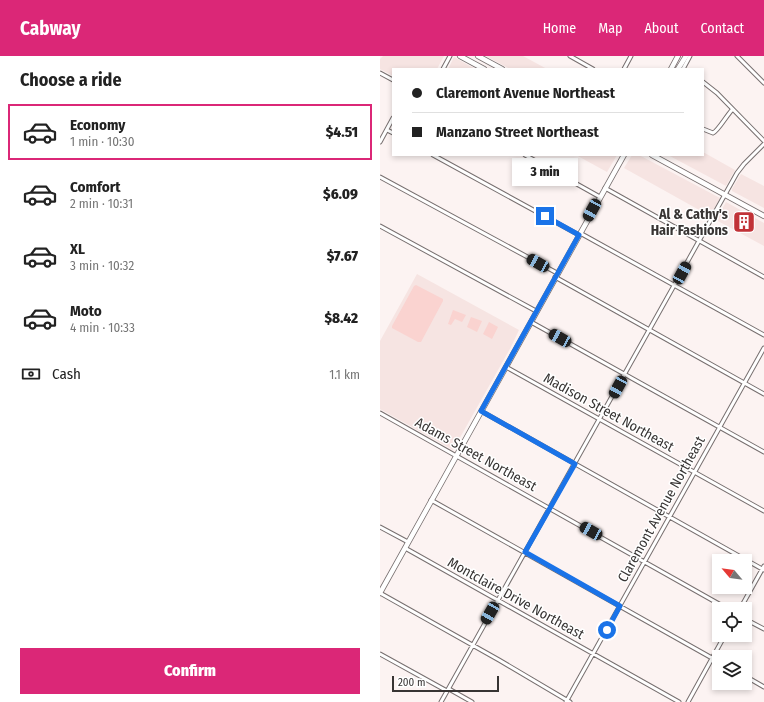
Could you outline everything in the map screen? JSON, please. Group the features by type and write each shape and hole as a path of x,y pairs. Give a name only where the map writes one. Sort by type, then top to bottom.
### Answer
{"main road":[{"path":"460,56 482,68"},
{"path":"478,56 500,68"},
{"path":"672,68 678,56"},
{"path":"679,68 686,56"},
{"path":"380,593 382,584 405,548 623,156"},
{"path":"654,156 764,216"}],"street":[{"path":"444,68 450,56"},
{"path":"570,56 591,68"},
{"path":"625,68 631,56"},
{"path":"684,68 690,56"},
{"path":"737,56 764,83"},
{"path":"380,73 392,79"},
{"path":"704,83 764,141"},
{"path":"704,129 713,133 716,132 723,120 732,110"},
{"path":"380,142 392,120"},
{"path":"387,130 392,132"},
{"path":"441,702 740,168 764,144"},
{"path":"435,156 675,285 764,335"},
{"path":"527,156 600,197"},
{"path":"380,177 556,275 764,394"},
{"path":"605,188 764,277"},
{"path":"380,226 536,311"},
{"path":"531,322 764,452"},
{"name":"Claremont Avenue Northeast","path":"568,701 764,348"},
{"name":"Madison Street Northeast","path":"506,367 764,512"},
{"path":"481,411 763,569 744,602"},
{"name":"Adams Street Northeast","path":"380,413 716,602"},
{"path":"431,500 712,658 688,702"},
{"path":"380,527 408,542"},
{"name":"Montclaire Drive Northeast","path":"405,548 679,702"},
{"path":"380,593 568,701"},
{"path":"752,623 764,629"},
{"path":"380,654 472,702"},
{"path":"752,680 764,687"}],"shaded area":[{"path":"383,56 444,56 438,68 392,68 392,75 380,69 380,59"},
{"path":"486,56 523,56 545,68 508,68"},
{"path":"454,57 473,68 448,68"},
{"path":"704,153 735,170 726,186 670,156 704,156"},
{"path":"578,156 616,156 607,172"},
{"path":"631,156 641,156 720,198 710,216 624,168"},
{"path":"741,174 764,186 764,208 732,191"},
{"path":"726,202 764,223 764,246 716,220"},
{"path":"417,274 519,330 453,450 380,409 380,341"},
{"path":"416,285 443,299 421,342 418,342 392,328 414,286"},
{"path":"453,310 466,315 462,322 455,319 451,325 448,324"},
{"path":"471,317 482,321 477,332 467,327"},
{"path":"489,322 498,327 492,339 483,334"}],"place":[{"name":"Al & Cathy's Hair Fashions","path":"744,222"}],"route":[{"path":"545,216 579,235 481,411 575,464 525,552 620,606 607,630"}]}
